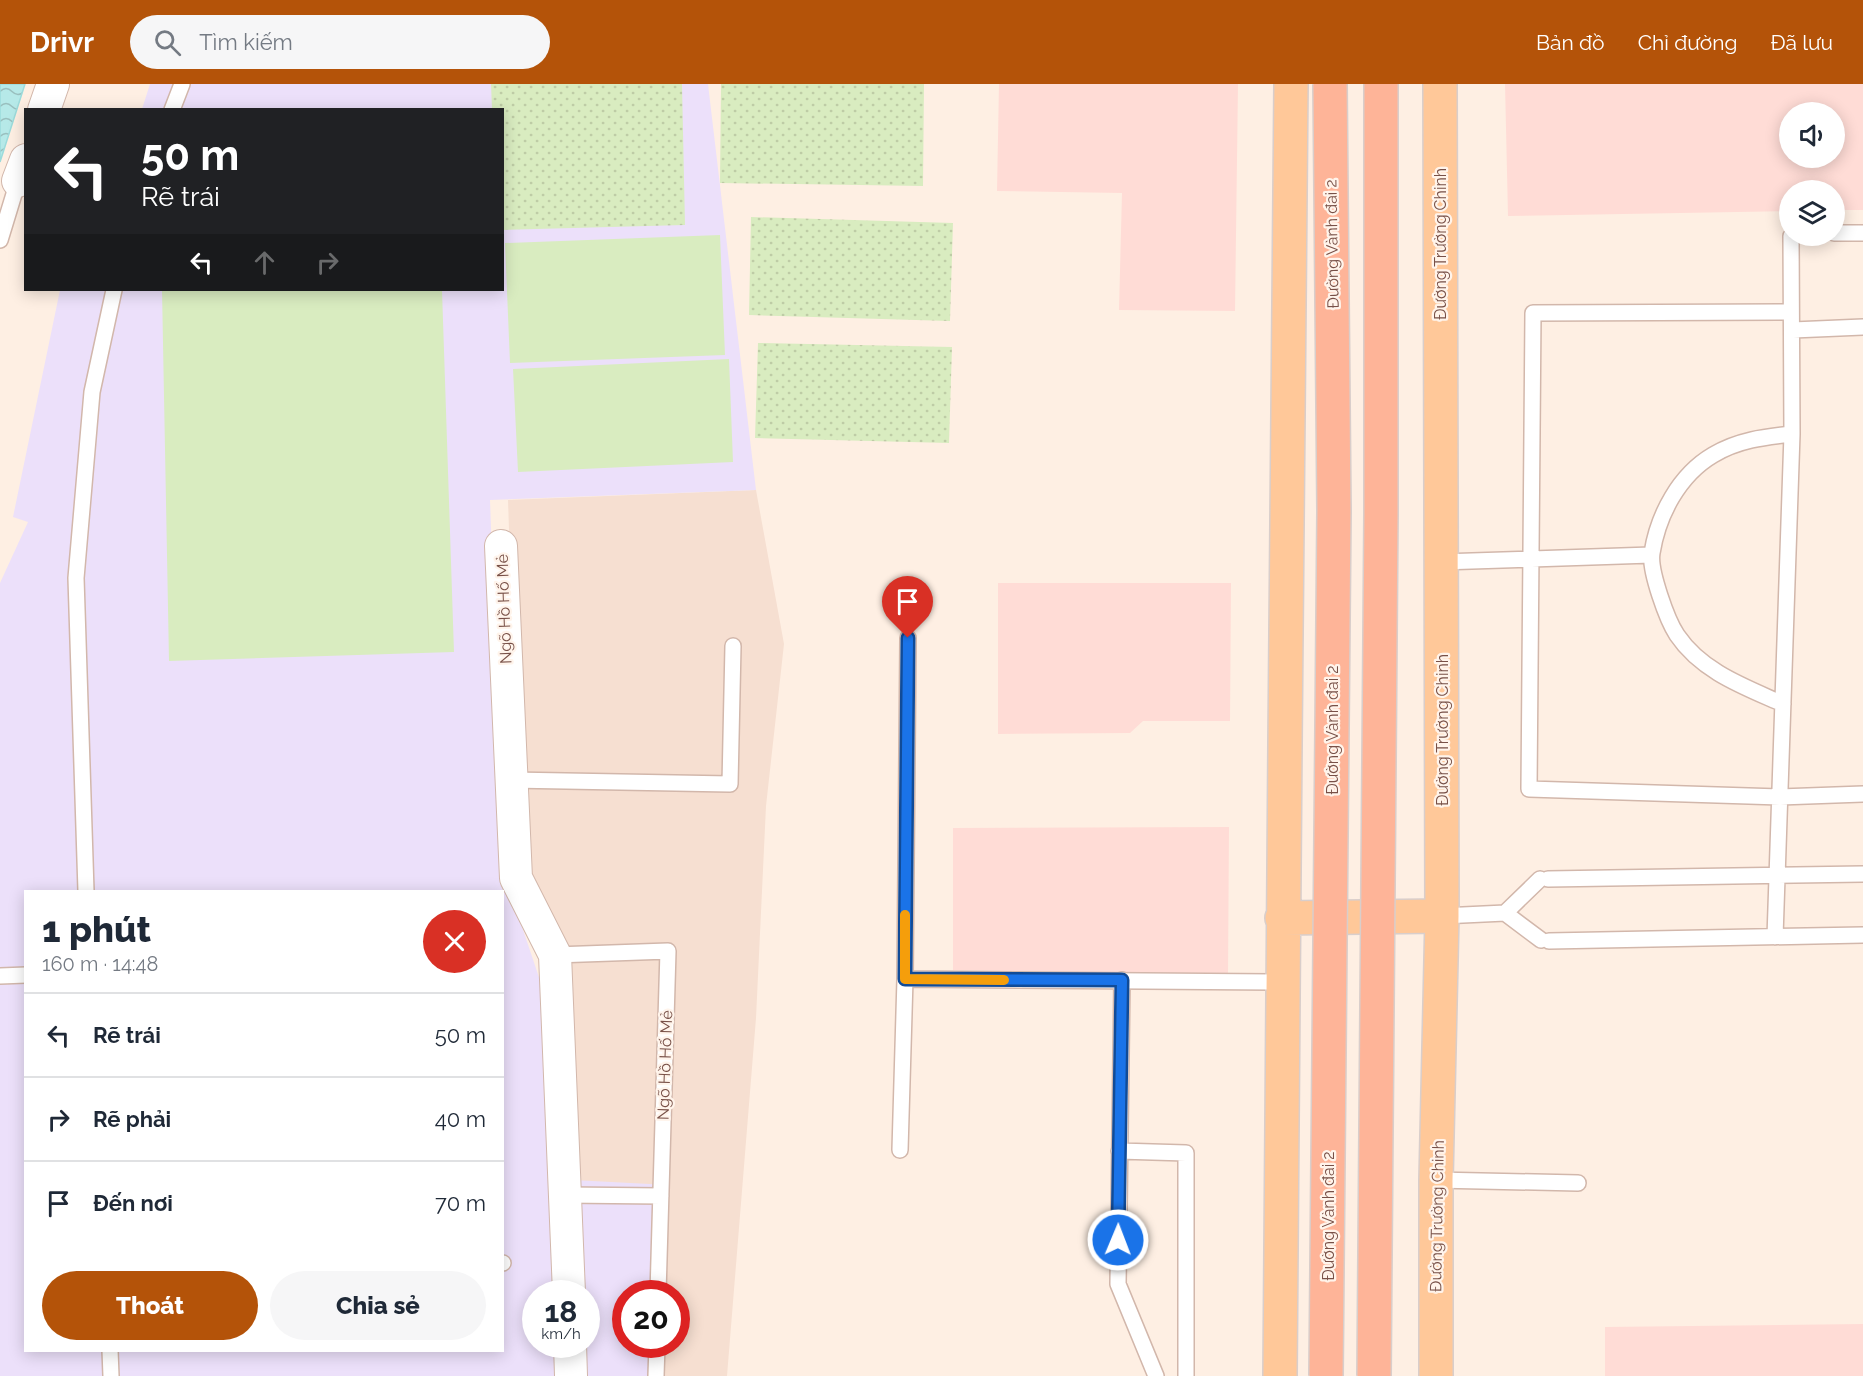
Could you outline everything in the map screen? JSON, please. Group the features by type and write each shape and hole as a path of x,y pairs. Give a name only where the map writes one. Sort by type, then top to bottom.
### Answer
{"highway":[{"name":"Đường Vành đai 2","path":"1326,1376 1334,523 1330,84"},
{"path":"1374,1376 1381,525 1381,84"}],"main road":[{"path":"1280,1376 1281,982 1288,590 1291,84"},
{"name":"Đường Trường Chinh","path":"1436,1376 1436,1180 1443,916 1440,84"},
{"path":"1282,918 1443,916"}],"street":[{"path":"45,108 53,84"},
{"name":"Ngõ Hồ Hố Mẻ","path":"501,546 516,878 555,955 568,1280"},
{"path":"570,1358 571,1376"}],"lane":[{"path":"173,108 182,84"},
{"path":"0,240 22,171"},
{"path":"1845,233 1863,233"},
{"path":"1775,937 1792,434 1791,246"},
{"path":"86,890 76,578 92,392 114,291"},
{"path":"1791,312 1533,313 1529,789 1780,797 1863,794"},
{"path":"1793,330 1863,327"},
{"path":"1783,705 1732,681 1703,663 1677,635 1662,600 1651,555 1664,511 1682,481 1712,455 1749,438 1792,434"},
{"path":"1441,562 1651,555"},
{"path":"900,1150 905,979 908,638"},
{"path":"511,780 730,784 733,646"},
{"path":"1505,913 1544,879 1863,874"},
{"path":"1443,916 1505,913 1545,941 1863,935"},
{"name":"Ngõ Hồ Hố Mẻ","path":"555,955 668,951 658,1280"},
{"path":"0,976 24,975"},
{"path":"905,979 1281,982"},
{"path":"1122,980 1118,1284 1155,1376"},
{"path":"1119,1151 1186,1153 1186,1376"},
{"path":"1436,1180 1578,1183"},
{"path":"565,1195 661,1196"},
{"path":"110,1352 111,1376"},
{"path":"656,1376 657,1358"}],"shaded area":[{"path":"150,84 708,84 756,490 490,500 503,870 553,1019 554,1280 522,1280 522,1358 555,1358 556,1376 0,1376 0,583 28,522 13,517 60,291 504,291 504,108 142,108"},
{"path":"999,84 1238,84 1235,311 1119,310 1122,193 997,191"},
{"path":"1505,84 1863,84 1863,210 1845,210 1845,180 1779,180 1779,211 1508,216"},
{"path":"756,490 784,644 766,806 756,1018 727,1376 660,1376 661,1358 690,1358 690,1280 654,1280 573,1180 565,978 521,879 508,500"},
{"path":"998,583 1231,583 1230,721 1143,721 1130,733 998,734"},
{"path":"1229,827 1228,974 953,970 953,828"},
{"path":"573,1180 669,1185 665,1280 612,1280 612,1358 661,1358 660,1376 581,1376 580,1358 600,1358 600,1280 577,1280"},
{"path":"1863,1324 1863,1376 1605,1376 1605,1327"}],"green space":[{"path":"491,84 682,84 685,225 504,230 504,108 492,108"},
{"path":"721,84 924,84 923,186 720,183"},
{"path":"751,217 953,223 950,321 749,315"},
{"path":"720,235 725,355 510,363 505,243"},
{"path":"162,291 442,291 454,652 169,661"},
{"path":"758,343 952,347 949,443 755,438"},
{"path":"729,359 733,462 518,472 513,369"}],"water":[{"path":"0,84 25,84 0,162"}],"slow traffic":[{"path":"905,915 905,979 1004,980"}],"route":[{"path":"908,638 905,979 1122,980 1118,1240"}]}
